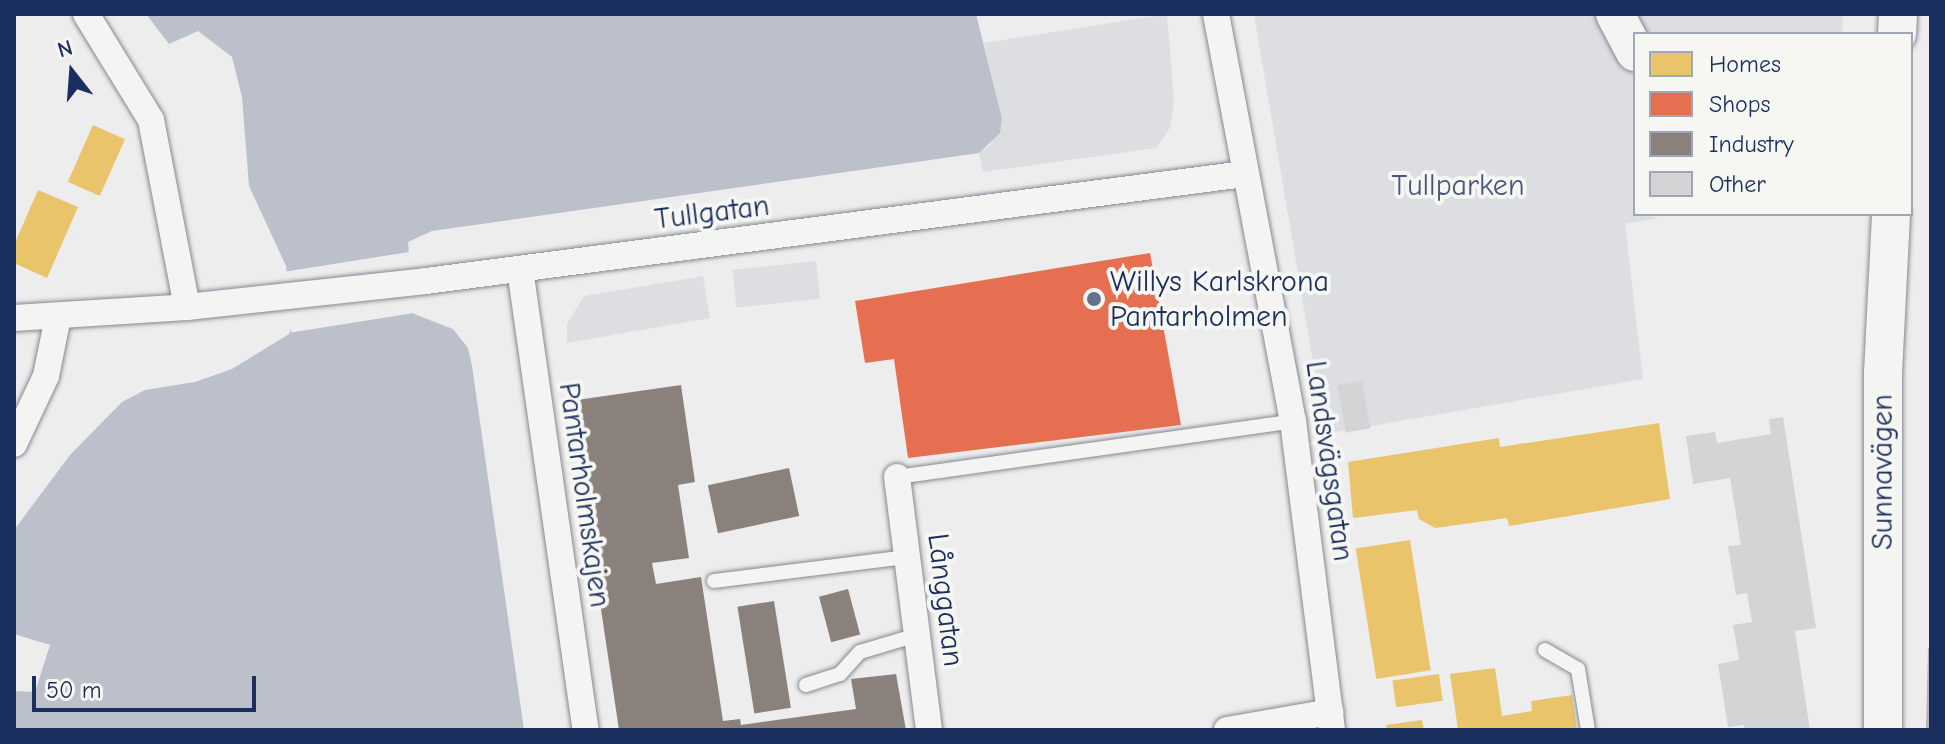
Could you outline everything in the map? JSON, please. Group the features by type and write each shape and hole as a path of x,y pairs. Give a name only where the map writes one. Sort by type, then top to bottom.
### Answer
{"main road":[{"path":"1615,14 1633,48"},
{"name":"Sunnavägen","path":"1883,730 1883,373 1891,216"}],"street":[{"path":"86,14 151,120 187,307"},
{"name":"Landsvägsgatan","path":"1216,14 1293,421 1331,721"},
{"name":"Tullgatan","path":"14,318 187,307 426,281 1244,174"},
{"name":"Pantarholmskajen","path":"520,269 586,730"},
{"path":"14,444 46,376 58,317"},
{"name":"Långgatan","path":"897,477 929,730"},
{"path":"1227,730 1331,721"}],"lane":[{"path":"897,477 1293,421"},
{"path":"714,581 907,557"},
{"path":"806,685 840,674 860,652 917,635"},
{"path":"1545,650 1578,669 1588,730"}],"green space":[{"path":"1167,14 1174,100 1170,128 1156,148 983,172 979,153 990,145 1002,118 984,43"},
{"name":"Tullparken","path":"1254,14 1843,14 1842,32 1633,32 1633,216 1659,218 1625,224 1643,379 1325,434"},
{"path":"816,261 820,299 736,308 732,270"},
{"path":"703,276 710,318 567,343 567,324 584,296"}],"shaded area":[{"path":"146,14 976,14 1002,118 1000,133 979,153 432,231 408,242 414,314 453,329 468,348 524,730 14,730 14,691 35,692 50,645 14,634 14,530 70,455 122,402 145,390 195,382 232,369 289,334 293,322 286,266 249,186 242,97 232,57 198,31 169,44"}],"pier":[{"path":"409,252 419,312 291,332 282,272"}],"building: Homes":[{"path":"93,125 125,139 100,196 68,182"},
{"path":"38,190 78,207 47,278 14,263 14,245"},
{"path":"1659,423 1670,499 1509,526 1507,518 1435,528 1419,519 1417,510 1353,518 1348,462 1499,438 1500,447"},
{"path":"1410,540 1431,670 1376,679 1356,549"},
{"path":"1495,668 1502,716 1532,711 1531,701 1572,695 1577,730 1458,730 1450,674"},
{"path":"1439,674 1443,701 1396,707 1392,681"},
{"path":"1422,720 1424,730 1387,730 1386,725"}],"building: Shops":[{"path":"1150,253 1181,425 908,458 894,359 865,363 855,301"}],"building: Industry":[{"path":"681,385 695,482 678,485 689,558 652,563 656,584 701,577 723,721 740,719 741,725 856,709 851,679 896,674 906,730 619,730 570,401"},
{"path":"789,468 799,516 718,533 708,485"},
{"path":"848,589 860,634 831,642 819,597"},
{"path":"774,601 791,708 754,713 737,607"}],"building: Other":[{"path":"1362,381 1370,428 1346,433 1337,385"},
{"path":"1783,417 1816,628 1795,631 1810,730 1745,730 1744,725 1728,727 1718,664 1739,660 1733,625 1752,622 1747,593 1736,595 1728,546 1741,545 1730,478 1693,484 1686,436 1715,432 1717,443 1771,434 1769,419"}],"railway":[{"path":"1929,730 1931,650"}],"place":[{"name":"Willys Karlskrona Pantarholmen","path":"1094,299"}]}
